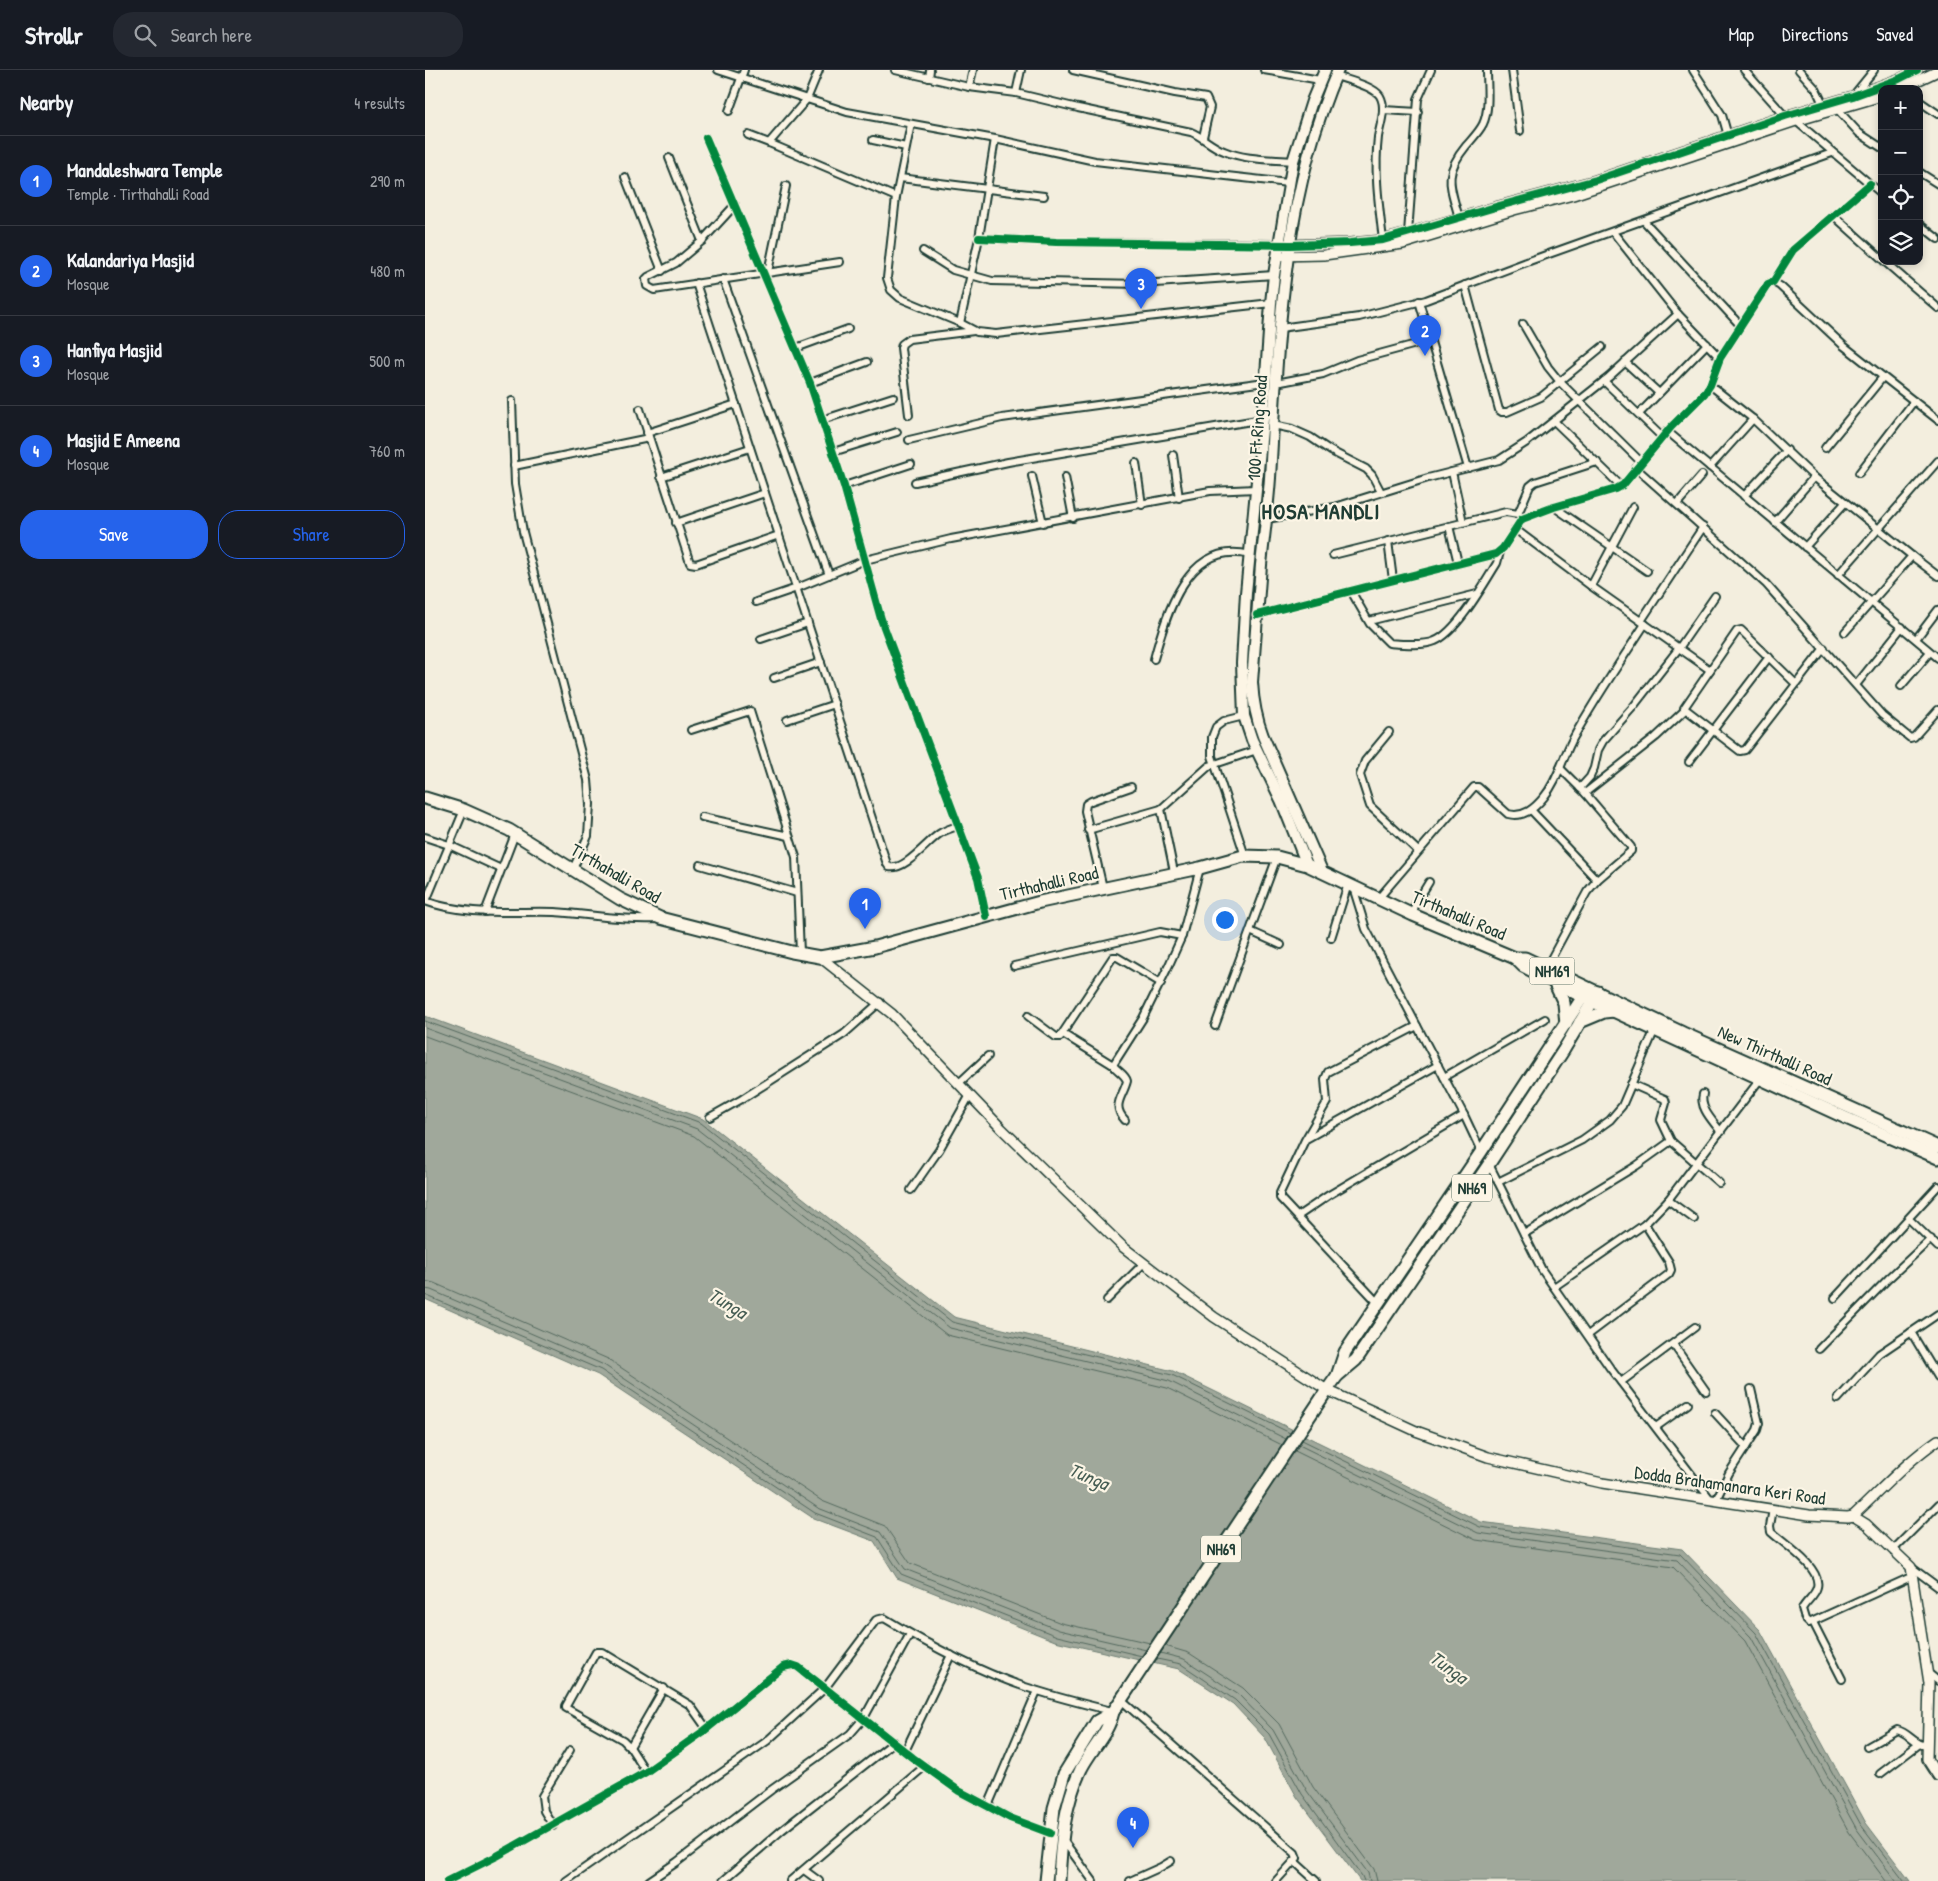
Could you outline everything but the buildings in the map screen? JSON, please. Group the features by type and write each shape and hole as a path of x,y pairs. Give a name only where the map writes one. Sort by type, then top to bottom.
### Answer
{"highway":[{"name":"Tirthahalli Road","path":"425,798 464,810 515,834 620,899 660,918 820,957 875,947 985,916 1174,872 1200,868 1245,856 1277,857 1323,871 1413,916 1515,958 1525,958 1546,968 1591,995"},
{"name":"NH169","path":"1515,958 1523,966 1555,984 1591,995"},
{"path":"1555,984 1564,1003 1566,1024"},
{"path":"1591,995 1613,1011 1938,1158"},
{"name":"NH69","path":"1059,1881 1054,1808 1064,1774 1097,1721 1113,1712 1320,1400 1337,1376 1356,1360 1489,1164 1580,1022 1591,995"},
{"name":"NH69","path":"1337,1376 1345,1352 1566,1024 1591,995"},
{"name":"New Thirthalli Road","path":"1591,995 1938,1147"},
{"path":"1580,1022 1604,1012 1613,1011"},
{"name":"NH69","path":"1046,1881 1056,1834"}],"main road":[{"name":"100 Ft Ring Road","path":"1323,871 1257,721 1252,682 1267,519 1280,310 1305,164 1337,73"},
{"name":"100 Ft Ring Road","path":"1307,865 1244,716 1242,663 1271,303 1277,256 1293,161 1323,75"}],"street":[{"path":"718,70 847,112 995,139 1109,164 1288,184"},
{"path":"729,111 745,70"},
{"path":"769,142 807,99 819,70"},
{"path":"895,70 1191,132 1203,137 1221,150 1237,156 1293,161"},
{"path":"929,78 930,70"},
{"path":"969,87 973,70"},
{"path":"1016,94 1021,70"},
{"path":"1073,70 1206,98 1210,106 1203,137"},
{"path":"1264,70 1323,75"},
{"path":"1408,234 1418,99 1431,70"},
{"path":"1459,218 1450,187 1450,172 1458,156 1482,126 1486,115 1487,70"},
{"path":"1512,70 1520,131"},
{"path":"1693,70 1722,115 1728,136"},
{"path":"1744,70 1785,116"},
{"path":"1799,70 1816,89 1824,106"},
{"path":"1853,96 1874,70"},
{"path":"979,238 1056,242 1291,245 1383,240 1596,180 1785,116 1824,106 1899,79 1917,70"},
{"path":"1908,85 1938,71"},
{"path":"1337,73 1370,88 1379,94 1382,101 1383,110 1376,160 1383,240"},
{"path":"1277,256 1324,255 1403,244 1515,210 1573,195 1796,121 1878,97"},
{"path":"1923,104 1938,114"},
{"path":"1383,110 1418,112"},
{"path":"1839,110 1859,133 1878,145"},
{"path":"1796,121 1878,191"},
{"path":"911,124 896,197 887,278 891,290 900,298 960,323 974,331"},
{"path":"748,135 769,142 896,197"},
{"path":"706,138 766,272 822,420 844,486 881,619 978,878 985,916"},
{"path":"960,323 979,238 995,139"},
{"path":"873,140 906,147"},
{"path":"1280,328 1359,317 1419,301 1832,153"},
{"path":"669,158 702,241"},
{"path":"1923,175 1938,184"},
{"path":"625,177 662,271"},
{"path":"900,178 1044,196"},
{"path":"1333,555 1506,512 1520,516 1621,486 1667,431 1704,394 1720,358 1740,325 1768,284 1773,282 1793,250 1870,184"},
{"path":"766,272 786,186"},
{"path":"735,205 702,241 676,263 646,279 647,286 654,290 840,262"},
{"path":"1833,216 1878,256"},
{"path":"1644,221 1740,325"},
{"path":"1923,227 1938,238"},
{"path":"1613,232 1678,314 1720,358"},
{"path":"923,251 953,270 992,281 1141,284 1275,275"},
{"path":"1889,265 1938,308"},
{"path":"723,279 829,575"},
{"path":"1773,282 1781,286 1844,346 1938,420"},
{"path":"696,283 889,867 896,867 921,850 938,834 958,826"},
{"path":"1465,285 1499,410 1502,412 1507,412 1541,397 1602,347"},
{"path":"1419,301 1468,468"},
{"path":"909,415 901,348 902,344 909,339 974,331 996,334 1271,303"},
{"path":"1267,519 1335,507 1381,492 1499,460 1527,442 1554,421 1603,381 1678,314"},
{"path":"1523,324 1548,367 1641,462"},
{"path":"796,348 848,329"},
{"path":"1276,383 1323,374 1357,360 1431,340"},
{"path":"1639,414 1707,344"},
{"path":"809,384 867,362"},
{"path":"1625,362 1659,393"},
{"path":"1825,448 1883,377"},
{"path":"1603,381 1662,438"},
{"path":"909,440 1002,418 1175,396 1265,382"},
{"path":"1710,384 1753,419 1814,477 1938,576"},
{"path":"822,420 893,397"},
{"path":"512,401 515,484 523,532 588,780 591,804 588,836 573,869"},
{"path":"1859,473 1915,401"},
{"path":"514,466 648,435 736,404"},
{"path":"640,409 676,524 690,562 693,565 779,535"},
{"path":"915,482 1008,462 1263,419"},
{"path":"1710,467 1753,419"},
{"path":"1554,421 1621,486"},
{"path":"1273,425 1292,429 1310,437 1331,451 1367,469 1381,492"},
{"path":"1667,431 1938,658"},
{"path":"833,452 897,432"},
{"path":"661,477 750,448"},
{"path":"1744,496 1787,450"},
{"path":"1173,455 1179,498"},
{"path":"1837,575 1938,461"},
{"path":"1351,591 1369,621 1389,643 1410,644 1435,641 1453,628 1497,563 1500,552 1515,529 1530,486 1535,482 1597,462"},
{"path":"1136,463 1142,505"},
{"path":"844,486 911,464"},
{"path":"1637,468 1766,584 1882,715 1910,738 1914,737 1938,710"},
{"path":"1452,472 1463,522"},
{"path":"1032,476 1043,523"},
{"path":"1677,504 1702,476"},
{"path":"1065,477 1073,518"},
{"path":"1775,522 1814,477"},
{"path":"756,602 797,588 865,560 951,539 1073,518 1210,491 1256,489"},
{"path":"676,524 765,493"},
{"path":"1805,548 1845,503"},
{"path":"1554,506 1647,571"},
{"path":"1591,586 1613,548 1633,507"},
{"path":"1449,526 1458,563"},
{"path":"1378,899 1474,787 1478,787 1508,814 1521,815 1531,810 1544,797 1574,737 1703,527"},
{"path":"1515,529 1591,586 1710,670"},
{"path":"1388,541 1393,580"},
{"path":"1154,659 1169,609 1187,577 1209,558 1231,552 1250,555"},
{"path":"1257,615 1500,552"},
{"path":"1845,632 1912,556"},
{"path":"1369,621 1477,594"},
{"path":"1582,791 1594,768 1598,750 1603,741 1633,707 1679,648 1715,596"},
{"path":"1916,639 1938,610"},
{"path":"761,639 808,623"},
{"path":"1856,685 1902,627"},
{"path":"1582,791 1656,737 1685,710 1685,706 1737,631 1741,630 1796,684"},
{"path":"1685,710 1740,751 1745,750 1824,648"},
{"path":"1901,686 1931,652"},
{"path":"1689,762 1769,657"},
{"path":"774,678 821,662"},
{"path":"787,720 835,704"},
{"path":"691,730 750,711 797,865 800,953"},
{"path":"1244,716 1224,721 1216,727 1213,736 1212,756 1245,856"},
{"path":"1389,732 1365,761 1360,775 1370,806 1418,851"},
{"path":"1089,830 1161,809 1215,762 1257,750"},
{"path":"1546,968 1580,903 1597,880 1631,851 1631,847 1560,768"},
{"path":"1103,888 1085,811 1086,804 1131,786"},
{"path":"1161,809 1174,872"},
{"path":"464,810 426,901 437,905 485,912 556,912 634,920 660,918"},
{"path":"1531,810 1597,880"},
{"path":"702,817 789,836"},
{"path":"485,912 515,834"},
{"path":"425,837 449,845 501,869"},
{"path":"1215,1026 1277,857"},
{"path":"701,865 797,893"},
{"path":"1113,1065 1143,1018 1182,936 1200,868"},
{"path":"1413,916 1415,905 1429,882"},
{"path":"1331,938 1350,886"},
{"path":"1350,886 1366,929 1464,1115 1481,1152 1499,1182 1542,1270 1621,1382 1714,1500 1757,1430 1759,1423 1751,1389"},
{"path":"1250,931 1281,945"},
{"path":"1014,966 1160,932 1182,936"},
{"name":"Dodda Brahamanara Keri Road","path":"820,957 880,1002 970,1095 1123,1247 1214,1316 1327,1390 1415,1431 1488,1457 1602,1483 1809,1515 1853,1516"},
{"path":"1028,1016 1056,1037 1063,1034 1113,957 1117,957 1161,983"},
{"path":"710,1117 742,1099 844,1034 880,1002"},
{"path":"1444,1077 1545,1019"},
{"path":"1378,1303 1299,1216 1280,1198 1280,1193 1327,1102 1325,1079 1328,1072 1417,1026"},
{"path":"1499,1182 1582,1140 1610,1120 1622,1106 1655,1029"},
{"path":"1063,1034 1113,1065 1116,1070 1126,1077 1127,1081 1117,1108 1119,1114 1125,1120"},
{"path":"959,1083 988,1056"},
{"path":"1307,1138 1438,1065"},
{"path":"1554,1287 1645,1224 1668,1200 1761,1078"},
{"path":"1631,1084 1665,1099 1666,1103 1661,1120 1671,1141 1719,1183"},
{"path":"1703,1094 1703,1107 1721,1132"},
{"path":"911,1190 939,1150 970,1095"},
{"path":"1299,1216 1329,1195 1464,1115"},
{"path":"1524,1234 1636,1166 1671,1141"},
{"path":"1835,1298 1938,1186"},
{"path":"1668,1200 1693,1219"},
{"path":"1909,1219 1938,1247"},
{"path":"1588,1335 1669,1274 1671,1270 1669,1262 1645,1224"},
{"path":"1819,1349 1888,1279 1931,1239"},
{"path":"1107,1300 1143,1263"},
{"path":"1838,1399 1879,1354 1911,1332 1937,1318"},
{"path":"1621,1382 1695,1328"},
{"path":"1911,1332 1938,1377"},
{"path":"1673,1344 1706,1391"},
{"path":"1656,1427 1688,1404"},
{"path":"1715,1413 1746,1447"},
{"path":"1938,1440 1890,1478 1853,1516 1894,1549 1912,1571 1938,1586"},
{"path":"1894,1549 1938,1505"},
{"path":"1773,1509 1770,1526 1771,1532 1812,1567 1817,1577 1818,1585 1815,1592 1802,1609 1806,1622 1813,1622 1912,1571"},
{"path":"1912,1571 1929,1683 1923,1746 1927,1759 1938,1776"},
{"path":"566,1881 767,1741 825,1688 877,1620 884,1618 910,1634 995,1675 1037,1691 1113,1712"},
{"path":"1813,1622 1842,1680"},
{"path":"649,1881 850,1734 863,1718 910,1634"},
{"path":"646,1772 631,1747 623,1740 566,1708 596,1652 602,1652 690,1705 707,1729"},
{"path":"905,1751 951,1655"},
{"path":"447,1881 553,1826 646,1772 707,1729 783,1667 787,1666 798,1667 959,1791 1010,1818 1056,1834 1093,1881"},
{"path":"1927,1672 1938,1681"},
{"path":"631,1747 664,1688"},
{"path":"988,1806 1037,1691"},
{"path":"1122,1698 1295,1853 1297,1858 1276,1881"},
{"path":"1867,1747 1897,1730 1923,1746"},
{"path":"723,1881 782,1830 894,1742"},
{"path":"1880,1774 1923,1746"},
{"path":"553,1826 544,1811 542,1796 570,1750"},
{"path":"790,1881 925,1766"},
{"path":"1129,1881 1161,1867 1171,1860"},
{"path":"1294,1861 1316,1881"},
{"path":"803,1870 819,1881"}],"water":[{"name":"Tunga","path":"425,1016 703,1119 954,1317 1173,1371 1481,1522 1682,1549 1760,1630 1866,1823 1910,1881 1360,1881 1297,1797 1265,1738 1233,1704 1179,1669 1055,1641 897,1578 874,1541 813,1518 598,1375 425,1299"}],"cycle path":[{"path":"979,238 1056,242 1291,245 1383,240 1596,180 1785,116 1853,96 1899,79 1917,70"},
{"path":"706,138 810,383 844,486 881,619 978,878 986,916"},
{"path":"1257,615 1496,554 1503,548 1522,519 1554,507 1616,489 1623,485 1671,427 1704,394 1710,385 1720,358 1768,284 1773,282 1793,250 1870,184"},
{"path":"447,1881 497,1856 646,1772 704,1731 783,1667 792,1665 798,1667 913,1758 959,1791 1010,1818 1050,1833"}],"place":[{"name":"Hanfiya Masjid","path":"1141,309"},
{"name":"Kalandariya Masjid","path":"1425,356"},
{"name":"Mandaleshwara Temple","path":"865,929"},
{"name":"Masjid E Ameena","path":"1133,1848"}],"district":[{"name":"HOSA MANDLI","path":"1321,511"}]}
